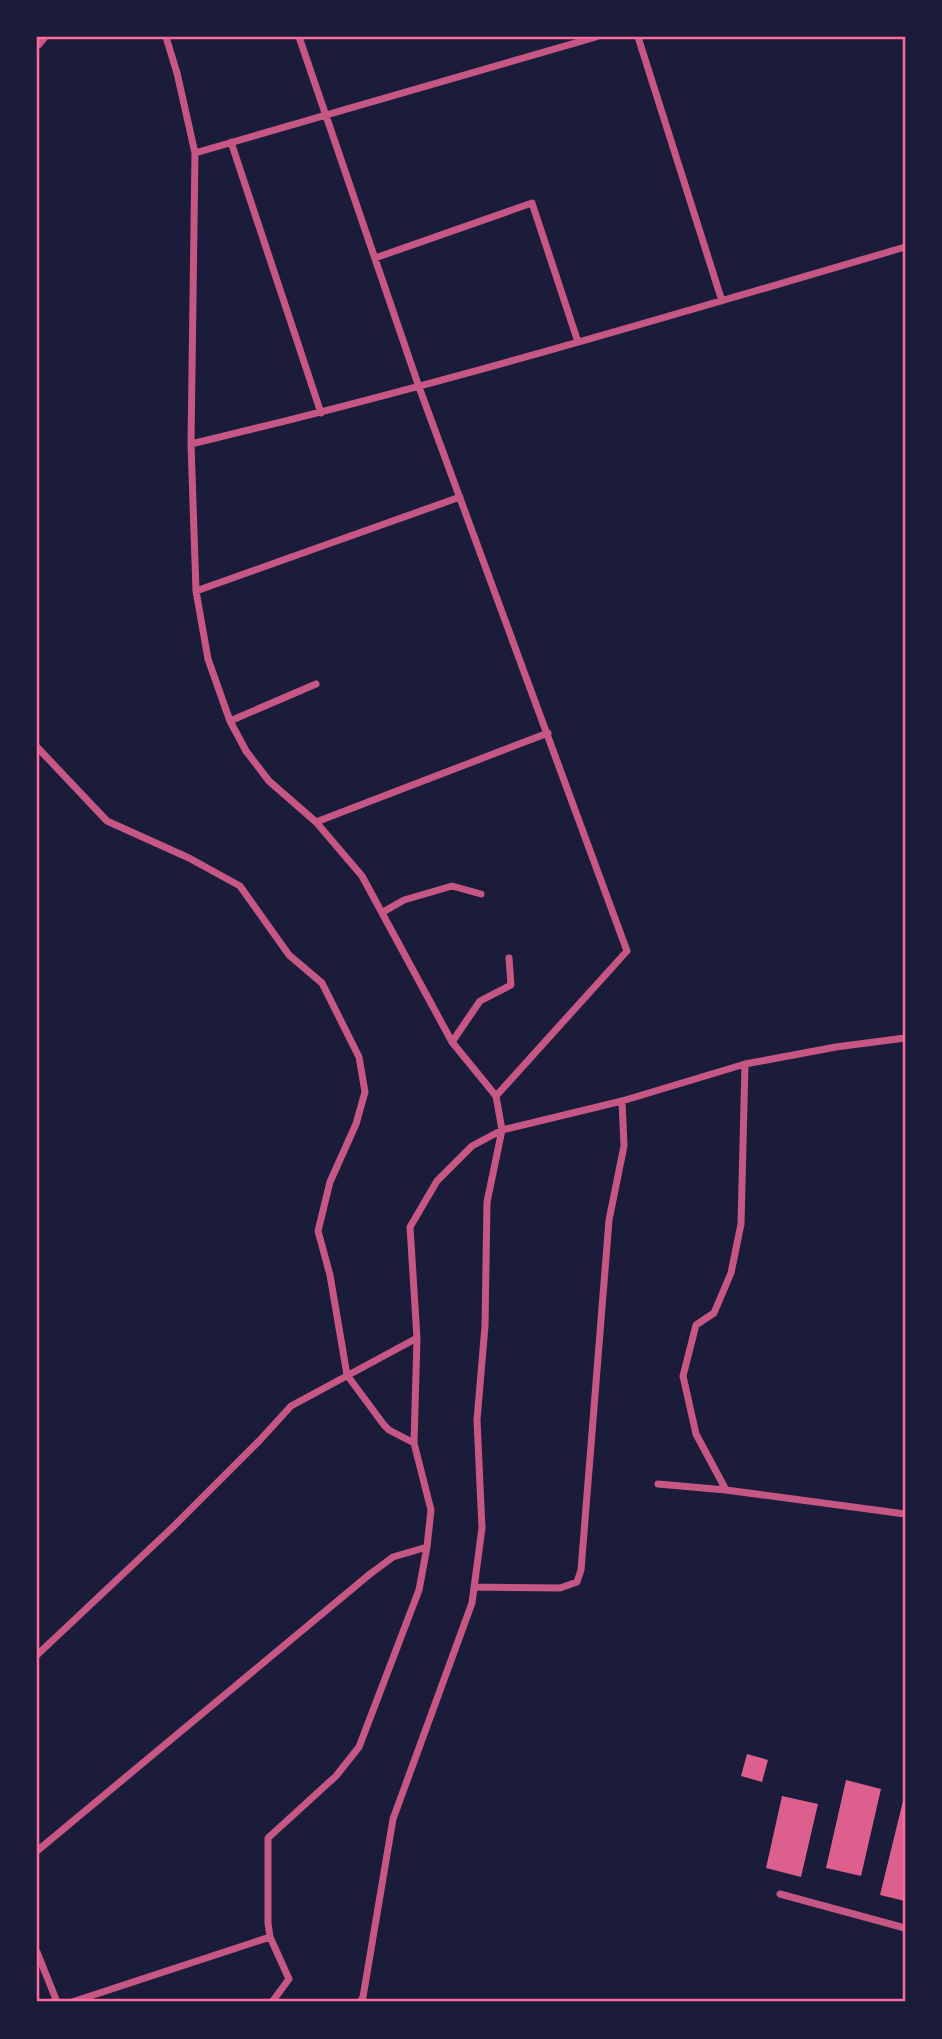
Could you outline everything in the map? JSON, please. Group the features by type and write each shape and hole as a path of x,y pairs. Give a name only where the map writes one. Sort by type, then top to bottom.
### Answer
{"street":[{"path":"37,43 42,37"},
{"path":"166,37 195,153 191,444 196,592 208,659 230,721 246,751 269,780 316,822 362,876 452,1042 496,1096 502,1130 487,1202 485,1326 477,1420 482,1528 472,1603 393,1819 360,2002"},
{"path":"299,37 419,387 627,951 496,1096"},
{"path":"195,153 596,37"},
{"path":"638,37 722,301"},
{"path":"231,142 321,413"},
{"path":"374,258 532,203 578,342"},
{"path":"191,444 419,387 905,247"},
{"path":"196,592 460,497"},
{"path":"230,721 316,684"},
{"path":"316,822 548,733"},
{"path":"37,747 107,821 190,858 240,886 289,955 322,983 359,1057 365,1092 356,1124 330,1182 317,1231 330,1275 346,1375 384,1425 414,1443"},
{"path":"383,912 404,900 452,886 481,894"},
{"path":"452,1042 480,1001 511,985 509,958"},
{"path":"272,2002 289,1979 270,1937 268,1838 335,1776 359,1747 419,1590 430,1510 414,1443 417,1338 410,1227 437,1181 472,1146 502,1130 622,1101 746,1065 836,1047 905,1038"},
{"path":"726,1490 696,1434 683,1376 696,1325 714,1313 731,1273 741,1224 746,1065"},
{"path":"474,1587 560,1588 577,1582 581,1570 609,1220 624,1146 622,1101"},
{"path":"37,1655 174,1526 291,1406 417,1338"},
{"path":"658,1484 726,1490 905,1514"},
{"path":"37,1851 370,1574 393,1557 427,1547"},
{"path":"780,1894 905,1928"},
{"path":"72,2002 270,1937"},
{"path":"37,1952 57,2002"}],"building":[{"path":"747,1754 768,1760 762,1782 741,1776"},
{"path":"846,1780 881,1789 861,1876 826,1868"},
{"path":"782,1796 818,1804 801,1877 766,1868"},
{"path":"903,1801 905,1802 905,1901 880,1895"}]}
